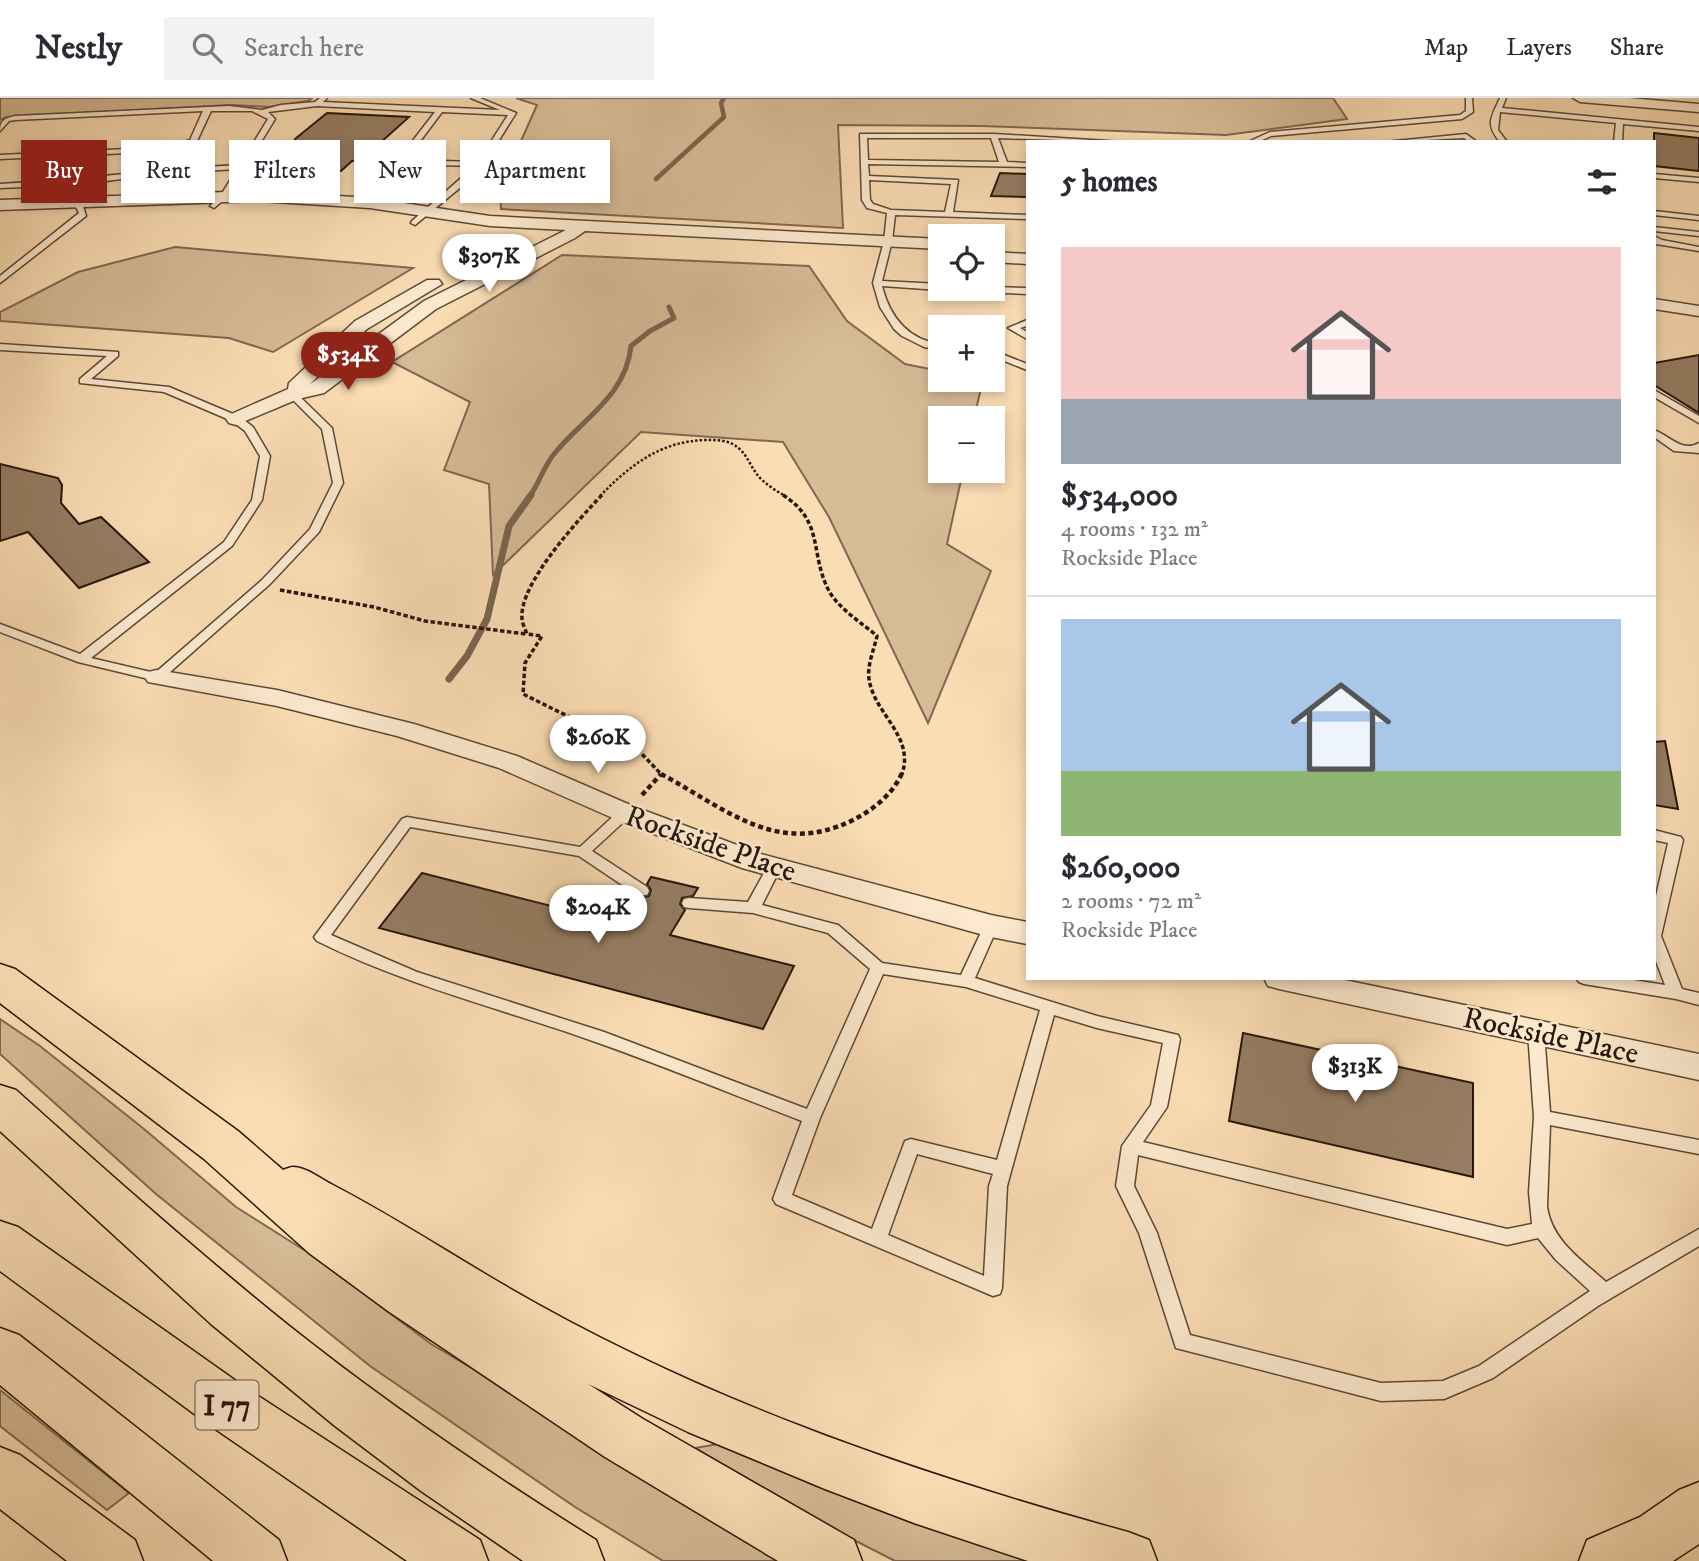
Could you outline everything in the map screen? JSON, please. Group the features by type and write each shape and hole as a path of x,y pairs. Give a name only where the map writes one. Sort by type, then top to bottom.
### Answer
{"highway":[{"path":"0,980 221,1145 327,1238 473,1341 624,1438 833,1561"},
{"path":"0,1103 228,1307 332,1391 428,1463 575,1561"},
{"path":"221,1145 360,1223 570,1349 720,1422 879,1485 1050,1540 1128,1561"},
{"name":"I 77","path":"0,1242 102,1319 353,1492 459,1561"},
{"path":"0,1352 258,1561"},
{"path":"0,1474 114,1561"},
{"path":"1608,1561 1660,1537 1699,1510"}],"street":[{"path":"1580,98 1699,108"},
{"path":"219,201 305,208 450,229 537,233 568,228"},
{"path":"0,217 80,209 219,201 344,201 490,221 568,228 886,246 928,252"},
{"path":"0,205 80,209"},
{"path":"236,419 292,394 317,389 379,341 452,292 568,228"},
{"path":"292,394 299,382 315,370 346,337 368,321 415,293 537,233"},
{"path":"886,246 928,244"},
{"path":"1005,247 1026,248"},
{"path":"1005,258 1026,259"},
{"path":"1656,304 1699,311"},
{"path":"1656,318 1699,326"},
{"path":"346,337 379,341"},
{"name":"Rockside Place","path":"157,677 277,698 405,730 508,762 631,807 774,867 991,926 1026,933"},
{"name":"Rockside Place","path":"1299,980 1350,985 1536,1032 1699,1067"}],"lane":[{"path":"317,104 324,98"},
{"path":"474,98 513,113"},
{"path":"1256,140 1270,134 1462,117 1470,112 1469,98"},
{"path":"1502,140 1494,130 1494,118 1503,98"},
{"path":"0,129 7,120 15,118 229,108 261,112 281,107 317,104 513,113"},
{"path":"0,157 171,149 193,141 208,109"},
{"path":"440,110 401,162 460,164"},
{"path":"1498,110 1699,130"},
{"path":"259,140 272,119 261,112"},
{"path":"494,140 513,113"},
{"path":"1618,140 1620,122"},
{"path":"1026,217 891,212 870,206 866,200 863,136 994,136 1078,140"},
{"path":"994,136 1003,163"},
{"path":"1414,140 1466,136 1471,140"},
{"path":"864,162 1026,164"},
{"path":"0,186 74,183 170,171 229,168"},
{"path":"1656,176 1699,180"},
{"path":"865,178 955,182 948,215"},
{"path":"415,223 460,185"},
{"path":"219,201 229,186"},
{"path":"0,280 80,209"},
{"path":"891,212 877,283 881,302 888,319 923,346 928,346"},
{"path":"1656,213 1699,218"},
{"path":"1656,229 1699,234"},
{"path":"1656,240 1699,249"},
{"path":"877,283 928,285"},
{"path":"1005,290 1026,291"},
{"path":"1026,323 1013,328 1026,335"},
{"path":"0,346 115,354 83,381 166,389 236,419 249,429 265,456 257,500 228,544 82,659"},
{"path":"1005,358 1026,367"},
{"path":"0,628 82,659 157,677 262,586 315,530 338,483 327,428 292,394"},
{"path":"1656,394 1699,420"},
{"path":"1656,434 1678,449 1698,450 1699,446"},
{"path":"583,852 631,807"},
{"path":"642,891 583,852 407,822 322,937 362,958 461,993 569,1026 812,1118"},
{"path":"1656,835 1676,840 1656,928"},
{"path":"753,908 774,867"},
{"path":"690,902 753,908 834,929 878,968 966,981 1097,1022 1172,1039 1159,1107 1131,1146 1125,1186 1148,1233 1183,1342 1381,1392 1444,1390 1486,1372 1604,1292 1699,1237"},
{"path":"966,981 991,926"},
{"path":"1656,942 1676,993"},
{"path":"878,968 812,1118 782,1199 993,1288 998,1186 1049,1006"},
{"path":"1596,980 1699,999"},
{"path":"1536,1032 1542,1117 1539,1212 1543,1229 1553,1244 1604,1292"},
{"path":"1542,1117 1699,1147"},
{"path":"877,1240 911,1146 1002,1169"},
{"path":"1131,1146 1507,1237 1543,1229"}],"path":[{"path":"262,586 355,603 446,625 542,636 533,646 520,678 523,694 640,752 661,774 748,824 772,832 819,832 848,824 879,803 895,787 905,769 901,739 874,694 869,678 870,660 877,636 833,597 825,582 819,545 810,521 790,497 758,476 741,449 729,442 711,439 690,442 643,458 583,514 554,546 542,566 520,617 522,629 527,634"},
{"path":"631,807 661,774"}],"shaded area":[{"path":"0,98 312,98 308,101 269,107 231,105 7,117 0,120"},
{"path":"516,98 1333,98 1347,119 1226,135 981,126 838,125 843,228 501,209 501,203 610,203 610,140 521,140 537,105"},
{"path":"175,247 413,268 273,352 229,338 0,321 0,312 78,272"},
{"path":"562,255 809,266 847,321 905,364 928,369 928,392 980,392 977,406 928,406 928,483 960,483 947,544 991,571 928,723 829,517 783,442 641,432 493,575 489,484 444,470 470,402 392,362"},
{"path":"0,1019 40,1046 236,1207 312,1255 431,1344 560,1420 786,1561 663,1561 575,1507 370,1366 156,1194 0,1054"},
{"path":"0,1390 129,1493 107,1510 0,1426"},
{"path":"724,1443 1054,1561 895,1561 848,1537 695,1448"}],"building":[{"path":"327,113 409,117 383,140 354,140 354,161 341,171 340,140 295,139"},
{"path":"1654,133 1699,138 1699,171 1656,166"},
{"path":"1000,173 1026,174 1026,197 991,196"},
{"path":"1699,355 1699,413 1656,386 1656,363"},
{"path":"0,464 58,478 62,485 61,503 79,524 101,517 149,562 79,588 28,532 0,541"},
{"path":"1665,741 1678,809 1656,805 1656,742"},
{"path":"422,873 563,909 582,894 632,906 638,898 649,896 651,890 647,884 651,877 698,888 693,896 682,898 680,904 685,910 670,935 794,966 763,1029 379,928"},
{"path":"1243,1033 1473,1083 1473,1177 1229,1121"}],"waterway":[{"path":"656,179 724,117 721,103 724,98"},
{"path":"530,496 554,454 612,393 621,379 631,346 650,331 674,318 669,307"},
{"path":"449,679 467,656 487,619 509,526 531,495"}]}
